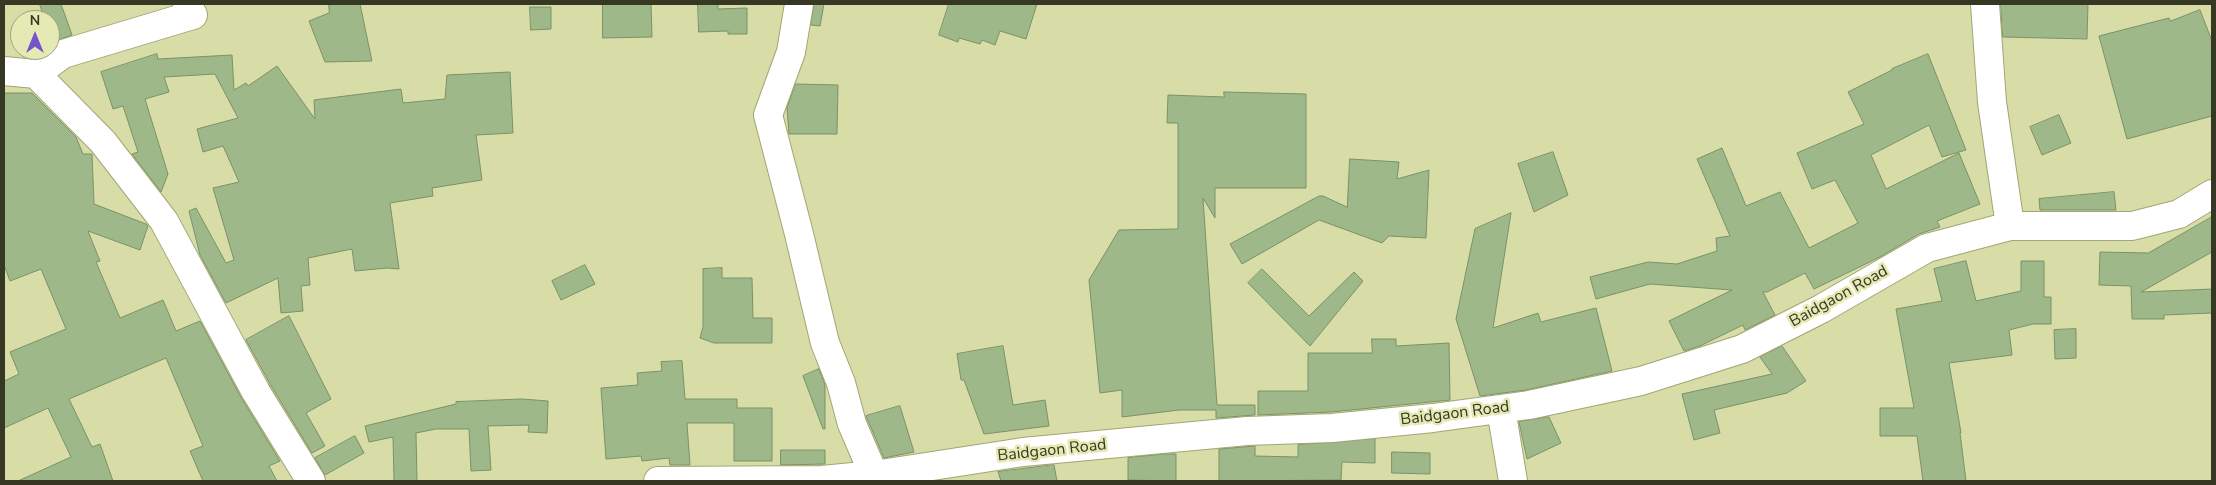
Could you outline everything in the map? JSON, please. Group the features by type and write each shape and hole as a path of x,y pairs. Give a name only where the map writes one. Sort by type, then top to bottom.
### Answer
{"street":[{"path":"36,74 62,54 192,15 187,4"},
{"path":"799,4 791,52 768,115 825,344 841,382 852,424 874,476"},
{"path":"1985,4 1992,102 2010,226"},
{"path":"4,71 36,74 103,142 164,221 256,392 311,481"},
{"name":"Baidgaon Road","path":"658,481 822,480 874,476 1023,452 1247,432 1332,428 1433,418 1529,405 1642,381 1742,349 1820,309 1927,248 2010,226 2132,226 2180,214 2212,194"},
{"path":"1500,409 1513,481"}],"building":[{"path":"40,4 61,4 72,35 60,39 60,10 42,10"},
{"path":"329,4 360,4 372,61 325,62 309,21 329,13"},
{"path":"603,4 651,4 652,37 603,38"},
{"path":"698,4 718,4 718,9 747,8 747,34 728,34 728,31 699,32"},
{"path":"814,4 824,4 820,26 811,25"},
{"path":"949,4 1037,4 1026,39 1000,31 995,45 982,40 980,44 959,38 958,42 939,35"},
{"path":"2001,4 2088,4 2087,39 2003,37"},
{"path":"530,7 551,7 551,29 531,30"},
{"path":"2200,10 2212,41 2212,116 2127,139 2099,36 2169,18 2170,21"},
{"path":"157,54 158,59 232,55 234,90 246,83 248,86 277,66 315,119 314,100 401,89 403,103 445,99 447,75 510,72 513,133 476,135 482,180 432,188 433,196 390,203 399,269 387,268 355,271 352,249 308,258 310,285 301,286 303,311 281,313 278,278 226,303 200,255 189,211 196,208 226,263 234,260 213,188 239,182 223,146 203,152 197,129 238,118 215,74 164,77 169,92 145,99 168,174 161,192 132,154 138,152 123,106 113,109 101,72"},
{"path":"1928,54 1966,150 1942,157 1929,125 1871,155 1886,189 1959,153 1980,204 1937,221 1940,227 1919,234 1880,257 1814,289 1805,273 1767,292 1763,292 1775,315 1745,330 1743,325 1700,346 1684,351 1669,321 1732,290 1650,284 1596,299 1590,277 1648,262 1677,264 1717,251 1716,238 1730,236 1697,159 1722,148 1746,206 1780,192 1809,248 1858,223 1835,180 1812,189 1797,153 1864,124 1848,92 1892,69"},
{"path":"796,84 838,85 837,134 789,134 787,108"},
{"path":"1224,92 1306,94 1306,188 1215,188 1215,218 1203,198 1217,405 1255,405 1255,415 1216,418 1216,410 1179,410 1122,417 1122,390 1100,393 1089,280 1119,230 1178,229 1178,123 1167,123 1168,95 1224,97"},
{"path":"4,93 32,93 76,137 83,154 92,154 94,204 148,226 140,250 88,231 100,261 96,262 120,318 163,300 176,331 200,321 242,399 280,461 269,466 277,481 203,481 190,451 203,446 166,358 69,399 92,447 100,444 113,481 18,481 71,457 48,408 4,428 4,381 19,374 10,352 66,329 41,269 10,281 4,265"},
{"path":"2059,115 2071,143 2042,155 2030,127"},
{"path":"1553,152 1568,195 1534,212 1518,164"},
{"path":"1350,159 1399,162 1397,179 1429,170 1426,238 1389,236 1382,243 1319,220 1242,264 1230,244 1319,196 1347,207"},
{"path":"2114,192 2116,210 2040,210 2039,199"},
{"path":"1511,213 1493,328 1538,313 1541,322 1596,308 1612,371 1526,390 1480,396 1456,319 1475,229"},
{"path":"2212,217 2212,252 2141,292 2212,289 2212,313 2164,315 2164,319 2132,319 2131,286 2099,285 2100,252 2148,253"},
{"path":"1966,261 1976,301 2021,291 2021,261 2044,261 2044,297 2051,297 2051,324 2033,324 2009,330 2012,355 1949,363 1961,433 1966,481 1923,481 1917,436 1880,436 1880,408 1914,408 1896,309 1942,301 1934,269"},
{"path":"585,265 595,284 561,300 552,281"},
{"path":"722,268 722,278 752,278 753,318 772,318 772,343 714,343 700,338 703,327 703,269"},
{"path":"1262,269 1309,316 1354,272 1363,281 1310,346 1248,283"},
{"path":"289,316 331,399 306,413 325,446 312,453 246,340"},
{"path":"2076,329 2076,358 2055,359 2054,330"},
{"path":"1372,339 1396,339 1396,346 1449,343 1450,400 1331,412 1258,415 1258,391 1308,391 1308,353 1372,353"},
{"path":"1003,346 1013,405 1045,400 1049,426 984,434 964,380 961,380 957,354"},
{"path":"1782,346 1806,381 1787,393 1714,410 1720,433 1694,440 1682,394 1772,374 1760,357"},
{"path":"682,361 685,399 737,399 737,408 772,408 772,461 734,461 734,423 687,423 690,465 670,465 669,458 642,461 641,456 606,459 601,388 638,385 637,373 662,371 661,362"},
{"path":"819,369 825,385 825,429 823,429 803,376"},
{"path":"522,399 548,401 547,433 528,432 529,425 488,426 491,470 471,471 469,429 436,429 416,433 417,481 394,481 393,437 369,442 365,426 456,404 456,402"},
{"path":"900,406 914,452 884,458 866,416"},
{"path":"1549,417 1561,443 1527,459 1519,422"},
{"path":"355,436 364,453 325,475 315,458"},
{"path":"1375,439 1375,463 1342,462 1341,480 1219,481 1219,449 1255,446 1255,456 1298,457 1298,445"},
{"path":"781,450 825,450 825,464 781,465"},
{"path":"1392,452 1430,453 1430,474 1392,473"},
{"path":"1176,454 1176,481 1128,480 1128,458"},
{"path":"1054,465 1057,481 1001,481 998,472"}]}
